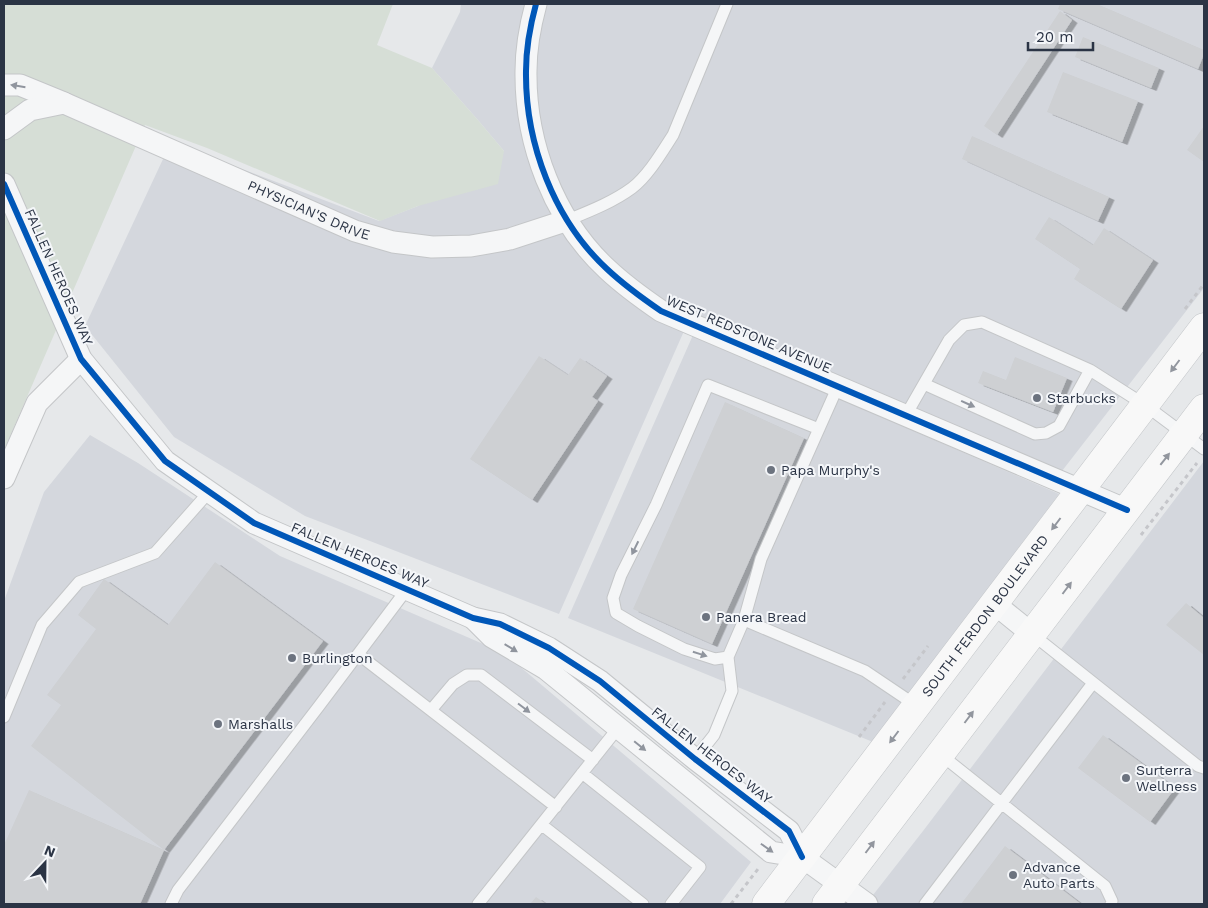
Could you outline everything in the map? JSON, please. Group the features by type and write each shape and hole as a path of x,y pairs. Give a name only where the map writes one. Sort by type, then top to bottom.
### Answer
{"main road":[{"name":"SOUTH FERDON BOULEVARD","path":"766,904 1204,327"},
{"path":"833,895 1126,510 1194,442 1204,408"}],"street":[{"name":"WEST REDSTONE AVENUE","path":"536,4 530,28 526,70 528,108 533,139 546,179 562,211 582,241 606,269 636,294 661,311 1126,510"},
{"name":"PHYSICIAN'S DRIVE","path":"4,85 20,85 64,102 355,231 393,242 432,247 472,246 510,239 568,220"},
{"path":"4,129 30,110 64,102"},
{"name":"FALLEN HEROES WAY","path":"4,184 81,359 165,461 254,523 473,618 500,624 549,648 600,681 789,831 802,858"},
{"path":"4,478 37,403 81,359"},
{"path":"995,604 1032,634"},
{"name":"FALLEN HEROES WAY","path":"473,618 492,637 546,669 771,852 802,858"},
{"path":"802,858 833,895 867,904"}],"lane":[{"path":"568,220 616,198 633,187 650,169 673,135 727,4"},
{"path":"906,415 949,340 964,325 982,322 1090,370 1145,405 1194,442"},
{"path":"924,384 1035,434 1046,433 1059,426 1090,370"},
{"path":"728,657 715,659 684,649 616,613 614,598 622,575 656,505 708,385 818,430"},
{"path":"695,758 714,735 732,692 728,657 744,620 761,559 838,386"},
{"path":"4,717 42,625 79,582 155,553 209,492"},
{"path":"171,904 183,882 407,589"},
{"path":"744,620 865,671 917,706"},
{"path":"1032,634 1198,766 1204,768"},
{"path":"358,654 556,807"},
{"path":"431,710 453,684 467,674 481,676 593,760"},
{"path":"925,904 1093,683"},
{"path":"478,904 618,728"},
{"path":"940,754 1105,886 1112,904"},
{"path":"582,773 700,867 671,904"},
{"path":"542,825 643,904"}],"shaded area":[{"path":"4,4 393,4 377,45 432,68 477,119 504,151 498,184 418,206 380,221 207,148 145,125 4,450"},
{"path":"461,4 1204,4 1204,288 1055,480 684,331 559,614 305,516 174,437 85,326 171,142 379,221 418,206 504,151 432,68 460,12"},
{"path":"693,335 1059,494 873,742 568,618"},
{"path":"90,435 138,463 280,556 504,653 751,862 720,904 4,904 4,601 44,492"},
{"path":"1204,461 1204,904 866,904 923,831"}],"building":[{"path":"1060,4 1097,4 1204,50 1198,69 1058,9"},
{"path":"1060,11 1072,20 997,135 984,126"},
{"path":"1083,37 1159,68 1151,88 1075,57"},
{"path":"1063,72 1138,101 1122,142 1047,112"},
{"path":"1204,126 1204,162 1187,150"},
{"path":"972,136 1109,197 1098,221 962,159"},
{"path":"1049,217 1093,245 1104,228 1153,260 1121,309 1074,279 1080,269 1035,239"},
{"path":"539,356 568,375 580,358 607,376 592,397 598,401 532,500 470,459"},
{"name":"Starbucks","path":"1015,357 1067,378 1053,412 978,383 983,371 1006,380"},
{"path":"725,402 804,438 712,644 633,609"},
{"path":"215,562 323,641 164,850 31,746 61,705 47,695 96,629 78,615 104,579 168,625"},
{"path":"1186,603 1204,618 1204,655 1166,625"},
{"name":"Surterra Wellness","path":"1103,735 1175,788 1150,822 1078,768"},
{"path":"29,790 164,850 140,904 4,904 4,845"},
{"name":"Advance Auto Parts","path":"1005,846 1081,904 961,904"},
{"path":"536,897 546,904 530,904"}],"cycle path":[{"path":"536,4 529,37 526,71 527,98 537,152 546,179 572,228 607,269 661,311 1127,510"},
{"path":"4,184 81,359 165,461 254,523 473,618 500,624 549,648 600,681 695,759 789,831 802,857"}],"place":[{"name":"Starbucks","path":"1037,398"},
{"name":"Papa Murphy's","path":"771,470"},
{"name":"Panera Bread","path":"706,617"},
{"name":"Burlington","path":"292,658"},
{"name":"Marshalls","path":"218,724"},
{"name":"Surterra Wellness","path":"1126,778"},
{"name":"Advance Auto Parts","path":"1013,875"}]}
